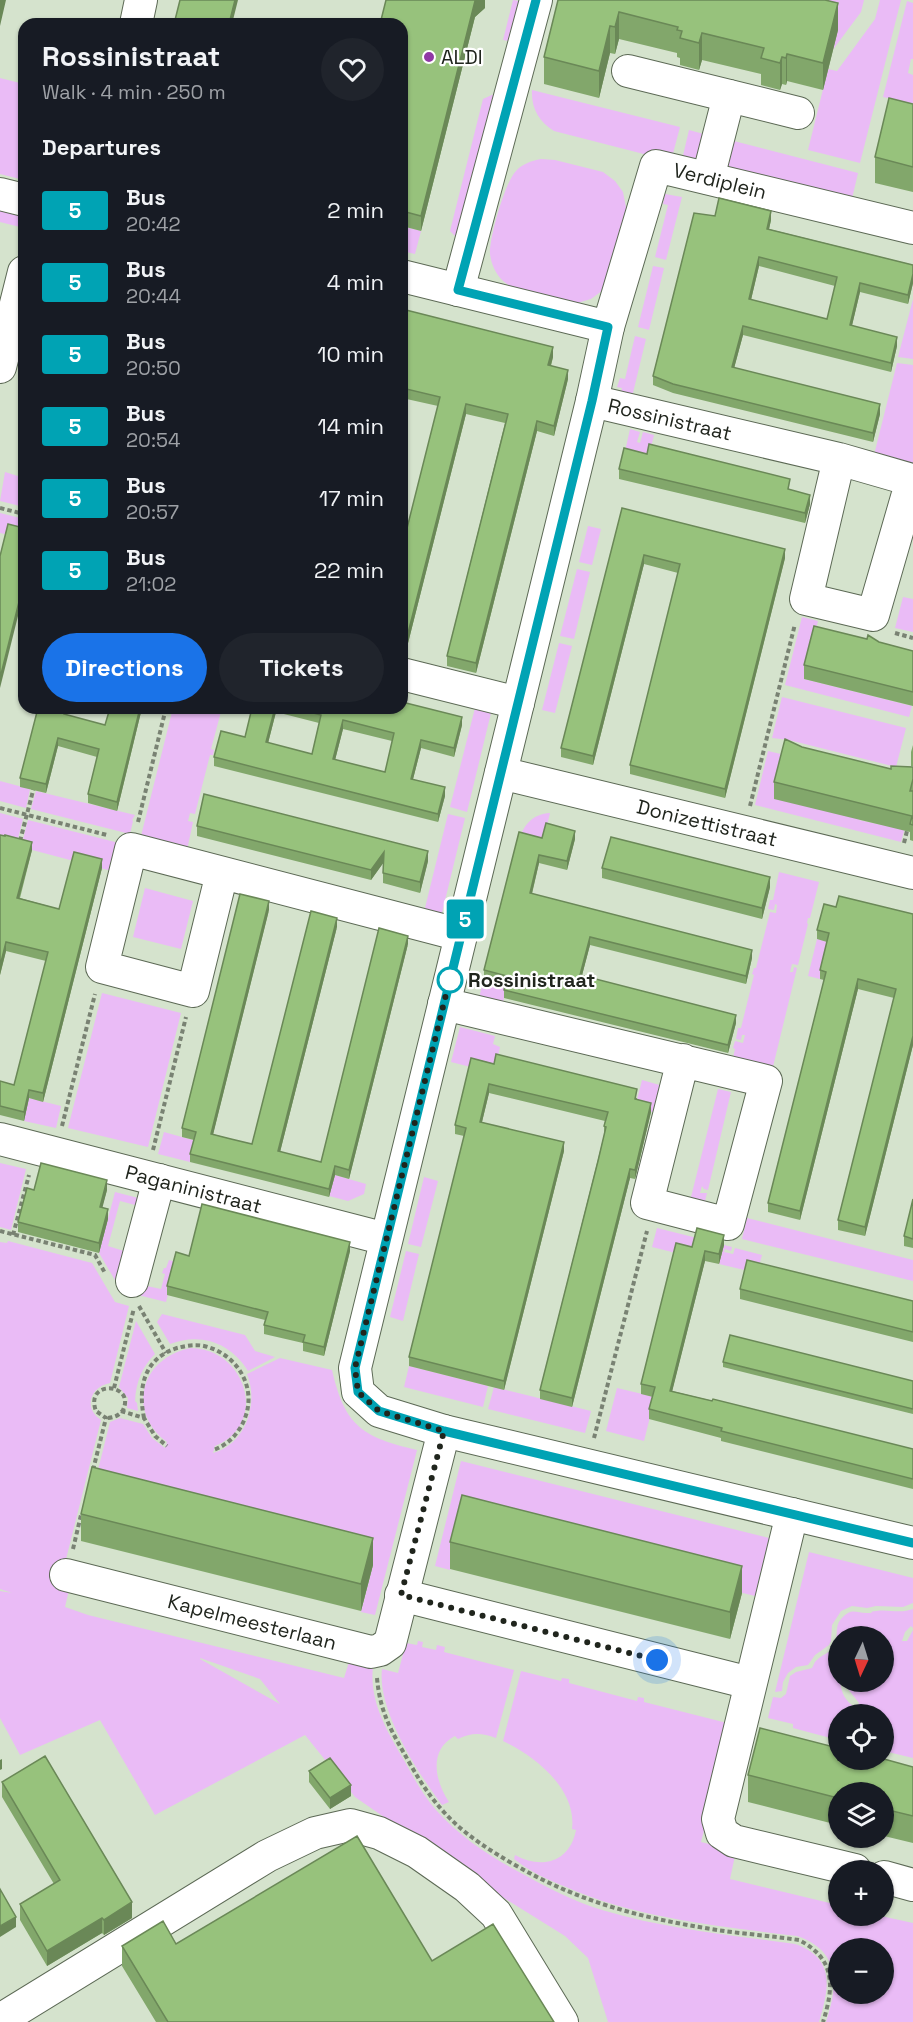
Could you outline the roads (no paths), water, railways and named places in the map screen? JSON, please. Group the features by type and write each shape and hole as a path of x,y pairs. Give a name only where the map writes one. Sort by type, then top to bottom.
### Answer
{"street":[{"path":"137,18 141,0"},
{"path":"458,290 536,0"},
{"path":"628,71 798,113"},
{"path":"708,178 729,96"},
{"name":"Verdiplein","path":"592,401 608,327 656,166 913,228"},
{"path":"0,194 18,198"},
{"path":"408,278 608,327"},
{"path":"0,367 18,296"},
{"name":"Rossinistraat","path":"444,1431 379,1411 358,1392 355,1368 592,401 839,459 912,480 873,615 806,599 839,459"},
{"path":"408,676 518,703"},
{"name":"Donizettistraat","path":"501,773 744,830 905,871"},
{"path":"222,873 193,991 102,967 131,849 461,935"},
{"path":"444,1004 683,1060 766,1081 728,1224 647,1203 683,1060"},
{"name":"Paganinistraat","path":"0,1139 386,1239"},
{"path":"121,1281 153,1178"},
{"path":"750,1683 401,1595 444,1431 913,1543"},
{"path":"792,1514 718,1819 722,1833 734,1842 828,1864"},
{"name":"Kapelmeesterlaan","path":"66,1575 371,1652 390,1643 401,1595"},
{"path":"0,1995 55,1971 182,1891 203,1871 290,1822"},
{"path":"0,2020 267,1856 315,1833 350,1825 379,1833 417,1852 467,1887 496,1914 562,2022"},
{"path":"894,1880 913,1885"}],"place":[{"name":"ALDI","path":"429,57"},
{"name":"Rossinistraat","path":"450,980"}]}
